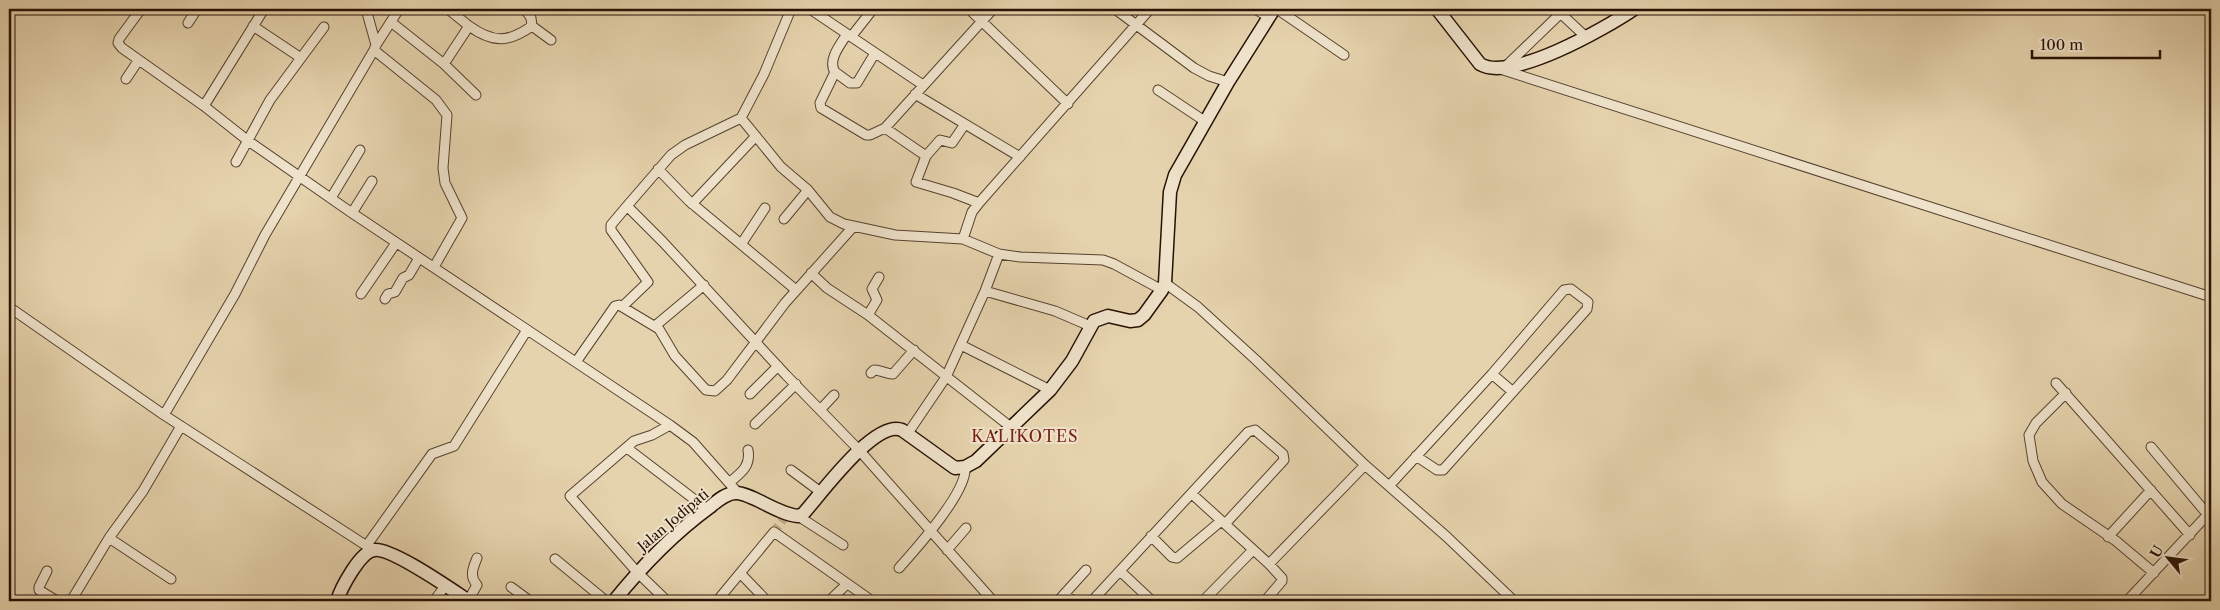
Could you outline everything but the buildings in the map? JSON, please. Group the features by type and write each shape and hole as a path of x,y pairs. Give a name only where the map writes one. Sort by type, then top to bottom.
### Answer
{"street":[{"path":"142,9 121,36 118,43 120,47 138,61 204,106 247,140 352,213 670,425 693,442 734,488 773,508 798,516 843,546"},
{"path":"188,23 197,9"},
{"path":"204,106 264,9"},
{"path":"366,9 375,47 436,100 447,115 443,168 445,183 462,218 434,267"},
{"path":"164,416 235,294 265,234 399,9"},
{"path":"448,9 469,26 491,38 512,39 532,26"},
{"path":"525,9 531,18 532,26 551,40"},
{"path":"622,306 648,282 611,230 611,225 658,170 685,145 741,118 764,74 791,9"},
{"path":"810,9 923,85"},
{"path":"874,9 849,35 832,61 832,67 835,72 850,83 858,83 875,53"},
{"path":"969,9 1068,104"},
{"path":"835,72 820,103 821,108 863,134 870,135 885,128 993,9"},
{"path":"1115,9 1194,68 1228,82"},
{"path":"963,239 972,212 979,203 1150,9"},
{"path":"1255,9 1273,12 1344,55"},
{"path":"1438,9 1480,64 1487,68 1502,68 1550,55 1586,37 1634,9"},
{"path":"1502,68 1559,11 1586,37"},
{"path":"798,516 803,514 859,450 891,428 908,433 955,468 965,467 976,461 1050,390 1072,361 1090,326 1098,318 1108,316 1130,322 1138,320 1144,315 1164,286 1172,184 1228,82 1273,12"},
{"path":"391,22 444,64 476,95"},
{"path":"253,26 301,58"},
{"path":"444,64 469,26"},
{"path":"236,162 270,100 324,27"},
{"path":"126,79 138,61"},
{"path":"1502,68 2211,297"},
{"path":"1158,90 1206,122"},
{"path":"915,94 1020,158"},
{"path":"741,118 774,159 808,190 830,216 853,227 912,237 963,239 999,254 1020,258 1103,260 1164,286 1198,307 1365,465 1447,537 1514,601"},
{"path":"965,124 954,141 950,143 943,140 937,141 926,156 916,182 953,192 979,203"},
{"path":"885,128 926,156"},
{"path":"692,204 756,136"},
{"path":"331,198 360,150"},
{"path":"658,170 692,204 742,243 796,290"},
{"path":"352,213 372,181"},
{"path":"784,219 808,190"},
{"path":"627,206 859,450 993,601"},
{"path":"742,243 765,208"},
{"path":"576,362 615,306 622,306 662,332 675,356 709,392 715,391 727,380 796,290 853,227"},
{"path":"361,294 396,242"},
{"path":"908,433 946,377 985,291 999,254"},
{"path":"386,299 388,294 394,293 403,278 409,275 419,258"},
{"path":"812,273 827,288 868,315 1012,428"},
{"path":"868,315 877,300 872,289 879,277"},
{"path":"655,326 704,285"},
{"path":"1389,486 1416,456 1492,374 1564,290 1570,288 1588,302 1587,309 1443,470 1437,470 1416,456"},
{"path":"985,291 1055,311 1090,326"},
{"path":"9,307 164,416 370,547 386,551 445,586 472,594 472,573 477,558"},
{"path":"337,601 348,577 432,454 454,446 527,330"},
{"path":"961,345 1050,390"},
{"path":"871,373 874,370 879,370 884,374 893,374 914,350"},
{"path":"750,394 778,366"},
{"path":"1492,374 1513,392"},
{"path":"2056,383 2190,535"},
{"path":"754,424 796,384"},
{"path":"2066,393 2031,431 2029,440 2033,461 2042,482 2051,495 2154,573"},
{"path":"820,410 834,394"},
{"path":"667,601 637,572 570,497 639,438 652,435 670,425"},
{"path":"71,601 109,538 143,491 182,426"},
{"path":"1092,601 1152,536 1192,494 1250,431 1257,432 1283,454 1284,460 1223,522 1177,558 1172,557 1152,536"},
{"path":"2127,601 2209,513 2151,446"},
{"path":"627,448 707,509"},
{"path":"734,488 747,466 749,460 748,450"},
{"path":"1269,564 1365,465"},
{"path":"900,568 930,532 963,484 966,473 965,467"},
{"path":"792,470 822,493"},
{"name":"Jalan Jodipati","path":"614,601 637,572 670,539 734,488"},
{"path":"2108,537 2150,490"},
{"path":"1192,494 1282,578 1282,581 1265,601"},
{"path":"947,550 966,528"},
{"path":"717,601 774,532 872,601"},
{"path":"109,538 171,579"},
{"path":"1203,601 1253,550"},
{"path":"555,559 606,601"},
{"path":"1058,601 1086,570"},
{"path":"1120,571 1152,601"},
{"path":"47,572 39,589 57,601"},
{"path":"740,573 767,601"},
{"path":"829,601 848,584"},
{"path":"434,601 445,586"},
{"path":"511,587 530,601"},
{"path":"1065,594 1073,601"}],"waterway":[{"path":"119,9 133,16"}],"tunnel":[{"path":"773,533 787,514"}],"district":[{"name":"KALIKOTES","path":"1025,436"}]}
